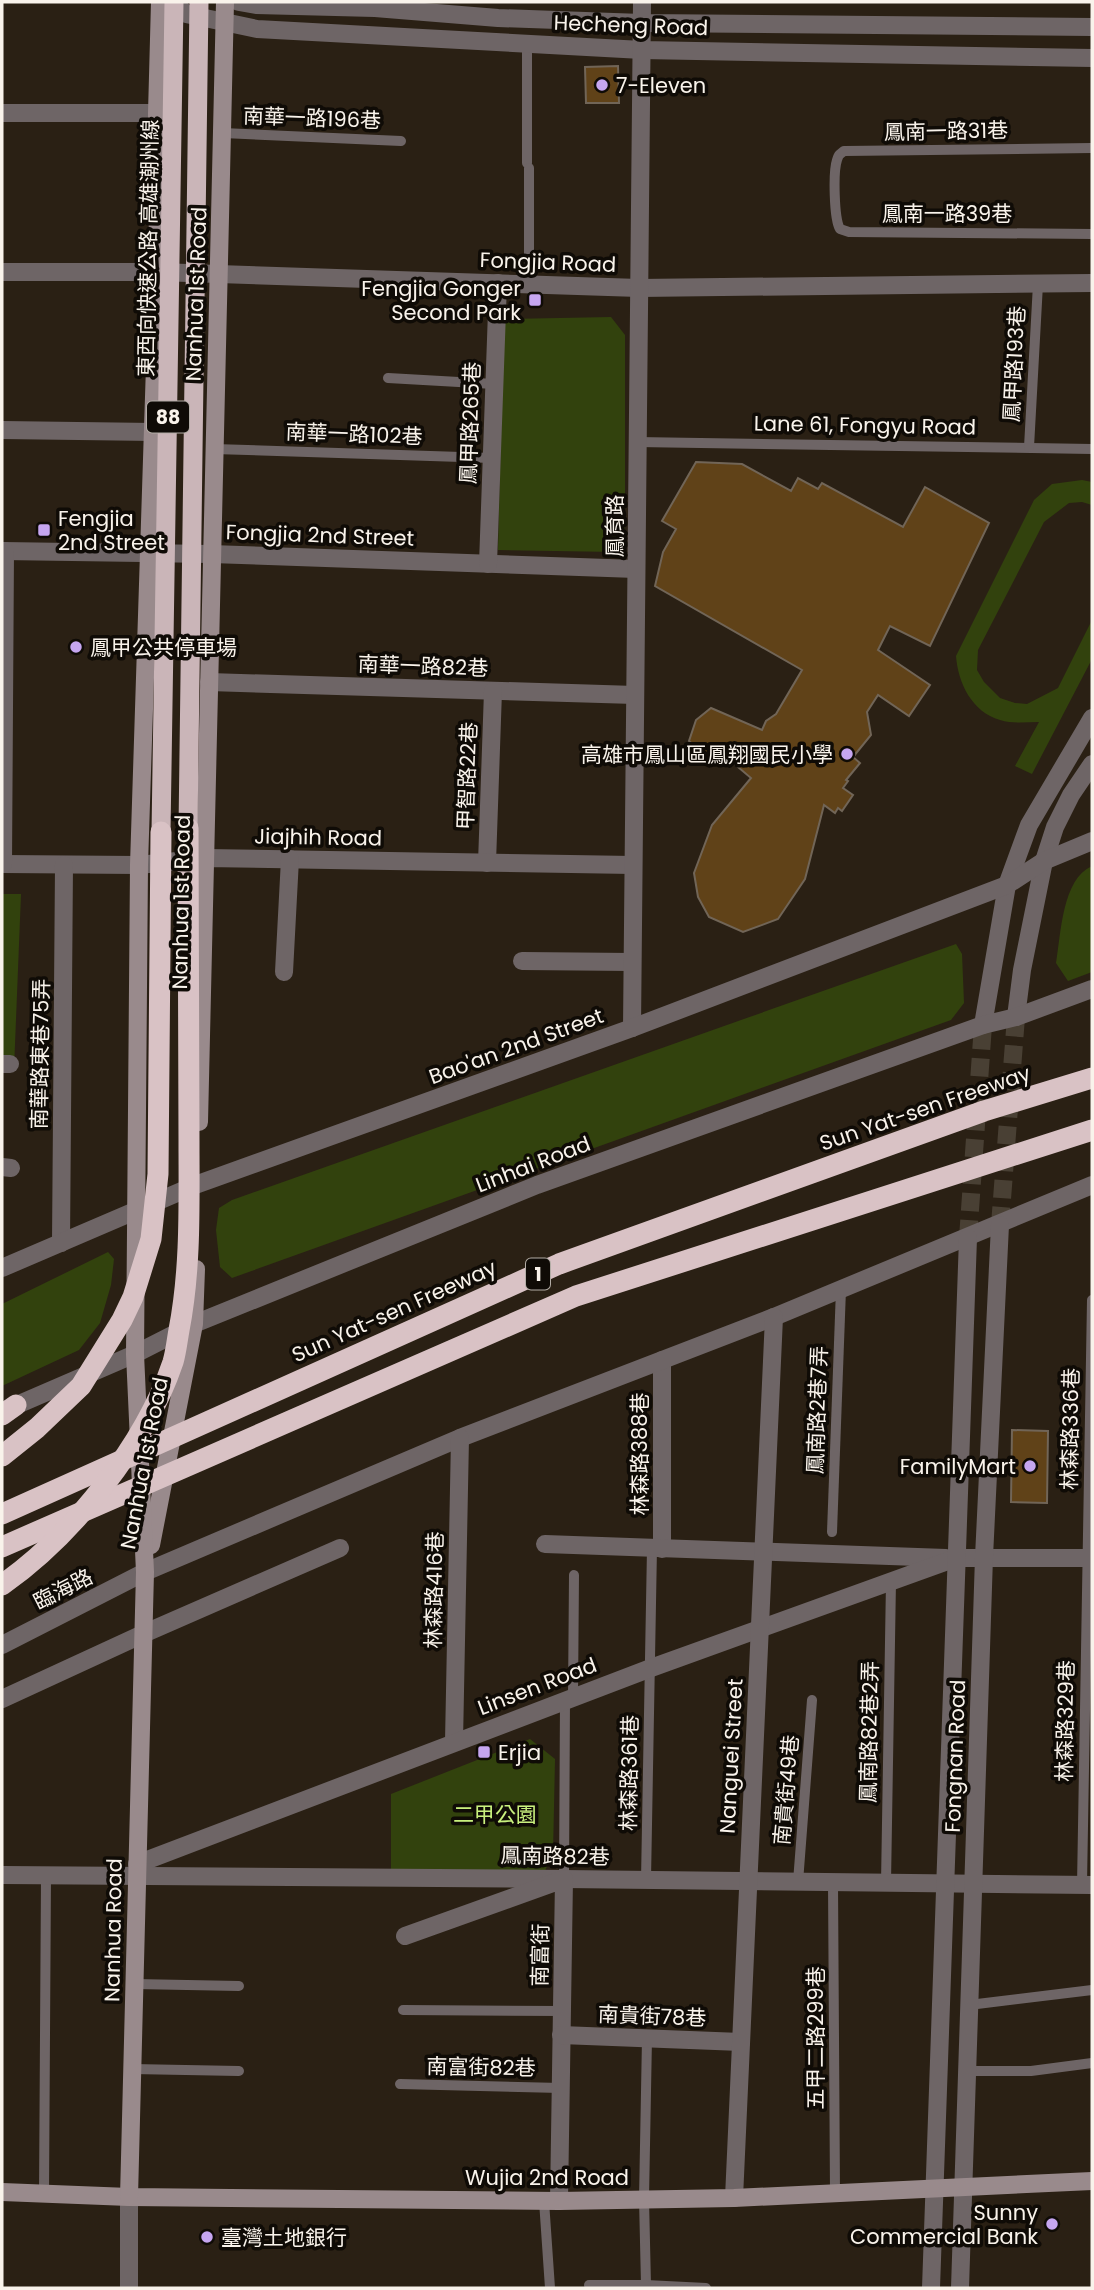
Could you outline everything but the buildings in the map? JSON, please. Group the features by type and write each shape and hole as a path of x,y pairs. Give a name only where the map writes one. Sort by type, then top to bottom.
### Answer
{"highway":[{"name":"東西向快速公路 高雄潮州線","path":"161,832 174,2"},
{"name":"88","path":"188,828 199,2"},
{"path":"2,1586 50,1548 94,1497 147,1420 173,1360 186,1294 189,1211 188,828"},
{"path":"2,1456 63,1405 88,1375 127,1308 151,1239 158,1174 161,832"},
{"name":"Sun Yat-sen Freeway","path":"2,1514 559,1264 984,1111 1092,1078"},
{"name":"1","path":"2,1547 576,1296 1092,1130"}],"main road":[{"name":"Nanhua 1st Road","path":"145,1572 135,1354 139,864 158,272 160,2"},
{"name":"Nanhua 1st Road","path":"145,1572 194,1324 225,2"},
{"name":"Nanhua Road","path":"129,2197 145,1572"},
{"name":"Wujia 2nd Road","path":"2,2192 129,2197 552,2201 734,2198 1092,2182"}],"street":[{"name":"Hecheng Road","path":"174,2 186,13 257,29 642,50 1092,58"},
{"name":"Hecheng Road","path":"239,2 257,5 375,5 498,10 642,23 1092,27"},
{"name":"鳳育路","path":"632,1028 642,2"},
{"path":"2,113 158,113"},
{"name":"Fongjia Road","path":"2,272 158,272 639,288 1092,283"},
{"name":"鳳甲路265巷","path":"488,564 498,283"},
{"path":"2,430 154,432"},
{"path":"2,864 3,551"},
{"name":"Fongjia 2nd Street","path":"3,551 211,554 636,569"},
{"name":"南華一路82巷","path":"209,681 635,695"},
{"name":"甲智路22巷","path":"487,863 493,691"},
{"path":"983,1025 1007,885 1029,825 1092,718"},
{"path":"1016,1017 1022,970 1044,861 1055,827 1071,795 1092,764"},
{"name":"Bao'an 2nd Street","path":"2,1268 198,1184 632,1028 1007,885 1044,861 1092,841"},
{"name":"Jiajhih Road","path":"2,864 139,864 205,858 633,865"},
{"path":"284,972 290,859"},
{"name":"南華路東巷75弄","path":"61,1244 65,864"},
{"path":"522,961 632,962"},
{"name":"Linhai Road","path":"7,1411 135,1354 194,1324 537,1185 983,1025 1016,1017 1092,989"},
{"name":"臨海路","path":"2,1645 145,1572 460,1438 774,1317 1092,1185"},
{"name":"Fongnan Road","path":"960,2288 984,1557 1000,1225"},
{"name":"Fongnan Road","path":"931,2288 968,1238"},
{"name":"Nanguei Street","path":"734,2198 774,1317"},
{"name":"林森路388巷","path":"657,1548 662,1360"},
{"name":"林森路416巷","path":"454,1742 460,1438"},
{"path":"545,1545 956,1558 1089,1558"},
{"path":"2,1699 340,1548"},
{"name":"Linsen Road","path":"137,1871 454,1742 760,1627 956,1558"},
{"name":"鳳南路82巷","path":"2,1875 46,1876 137,1871 1087,1885"},
{"name":"南富街","path":"405,1936 564,1879 561,2088 552,2201"},
{"name":"南貴街78巷","path":"561,2035 741,2042"},
{"name":"Nanhua Road","path":"128,2288 129,2197"}],"lane":[{"path":"527,43 529,284"},
{"name":"南華一路196巷","path":"223,134 401,141"},
{"name":"鳳南一路31巷","path":"836,191 836,164 838,156 844,151 1092,148"},
{"name":"鳳南一路39巷","path":"836,191 836,222 840,229 849,232 1092,234"},
{"name":"鳳甲路193巷","path":"1029,447 1038,284"},
{"path":"388,378 494,384"},
{"name":"Lane 61, Fongyu Road","path":"637,442 1092,449"},
{"name":"南華一路102巷","path":"214,449 492,458"},
{"name":"鳳南路2巷7弄","path":"832,1532 841,1289"},
{"name":"林森路336巷","path":"1089,1558 1092,1300"},
{"name":"林森路388巷","path":"651,1668 657,1548"},
{"name":"林森路329巷","path":"1087,1885 1089,1558"},
{"path":"564,1879 574,1575"},
{"name":"鳳南路82巷2弄","path":"886,1883 891,1581"},
{"name":"林森路361巷","path":"646,1880 651,1668"},
{"name":"南貴街49巷","path":"797,1882 813,1700"},
{"path":"44,2193 46,1876"},
{"name":"五甲二路299巷","path":"833,1883 835,2193"},
{"path":"135,1984 239,1986"},
{"path":"969,2005 1092,1990"},
{"path":"403,2010 562,2011"},
{"path":"646,2285 644,2199 648,2038"},
{"path":"967,2071 1031,2071 1092,2063"},
{"path":"132,2069 239,2071"},
{"name":"南富街82巷","path":"400,2084 561,2088"},
{"path":"550,2288 552,2201"},
{"path":"589,2285 706,2288"}],"green space":[{"path":"611,317 625,335 625,541 616,552 498,550 504,319"},
{"path":"1082,480 1092,482 1092,505 1082,502 1069,503 1044,522 978,650 977,670 984,682 1000,698 1027,704 1058,688 1092,620 1092,659 1032,774 1015,766 1039,722 1005,721 982,710 963,686 956,656 1034,500 1052,484"},
{"path":"1092,866 1092,972 1068,981 1056,963 1065,908 1074,883"},
{"path":"2,894 21,894 14,1069 2,1070"},
{"path":"956,944 962,954 964,1003 951,1020 232,1278 220,1267 216,1230 219,1208 232,1200"},
{"path":"108,1252 114,1259 111,1285 100,1323 79,1350 2,1386 2,1304"},
{"name":"二甲公園","path":"530,1739 555,1759 553,1853 545,1871 391,1870 391,1794"}],"tunnel":[{"path":"1000,1225 1016,1017"},
{"path":"968,1238 983,1025"}],"place":[{"name":"7-Eleven","path":"602,85"},
{"name":"Fengjia Gonger Second Park","path":"535,300"},
{"name":"Fengjia 2nd Street","path":"44,530"},
{"name":"鳳甲公共停車場","path":"76,647"},
{"name":"高雄市鳳山區鳳翔國民小學","path":"847,754"},
{"name":"FamilyMart","path":"1030,1466"},
{"name":"Erjia","path":"484,1752"},
{"name":"Sunny Commercial Bank","path":"1052,2224"},
{"name":"臺灣土地銀行","path":"207,2237"}]}
